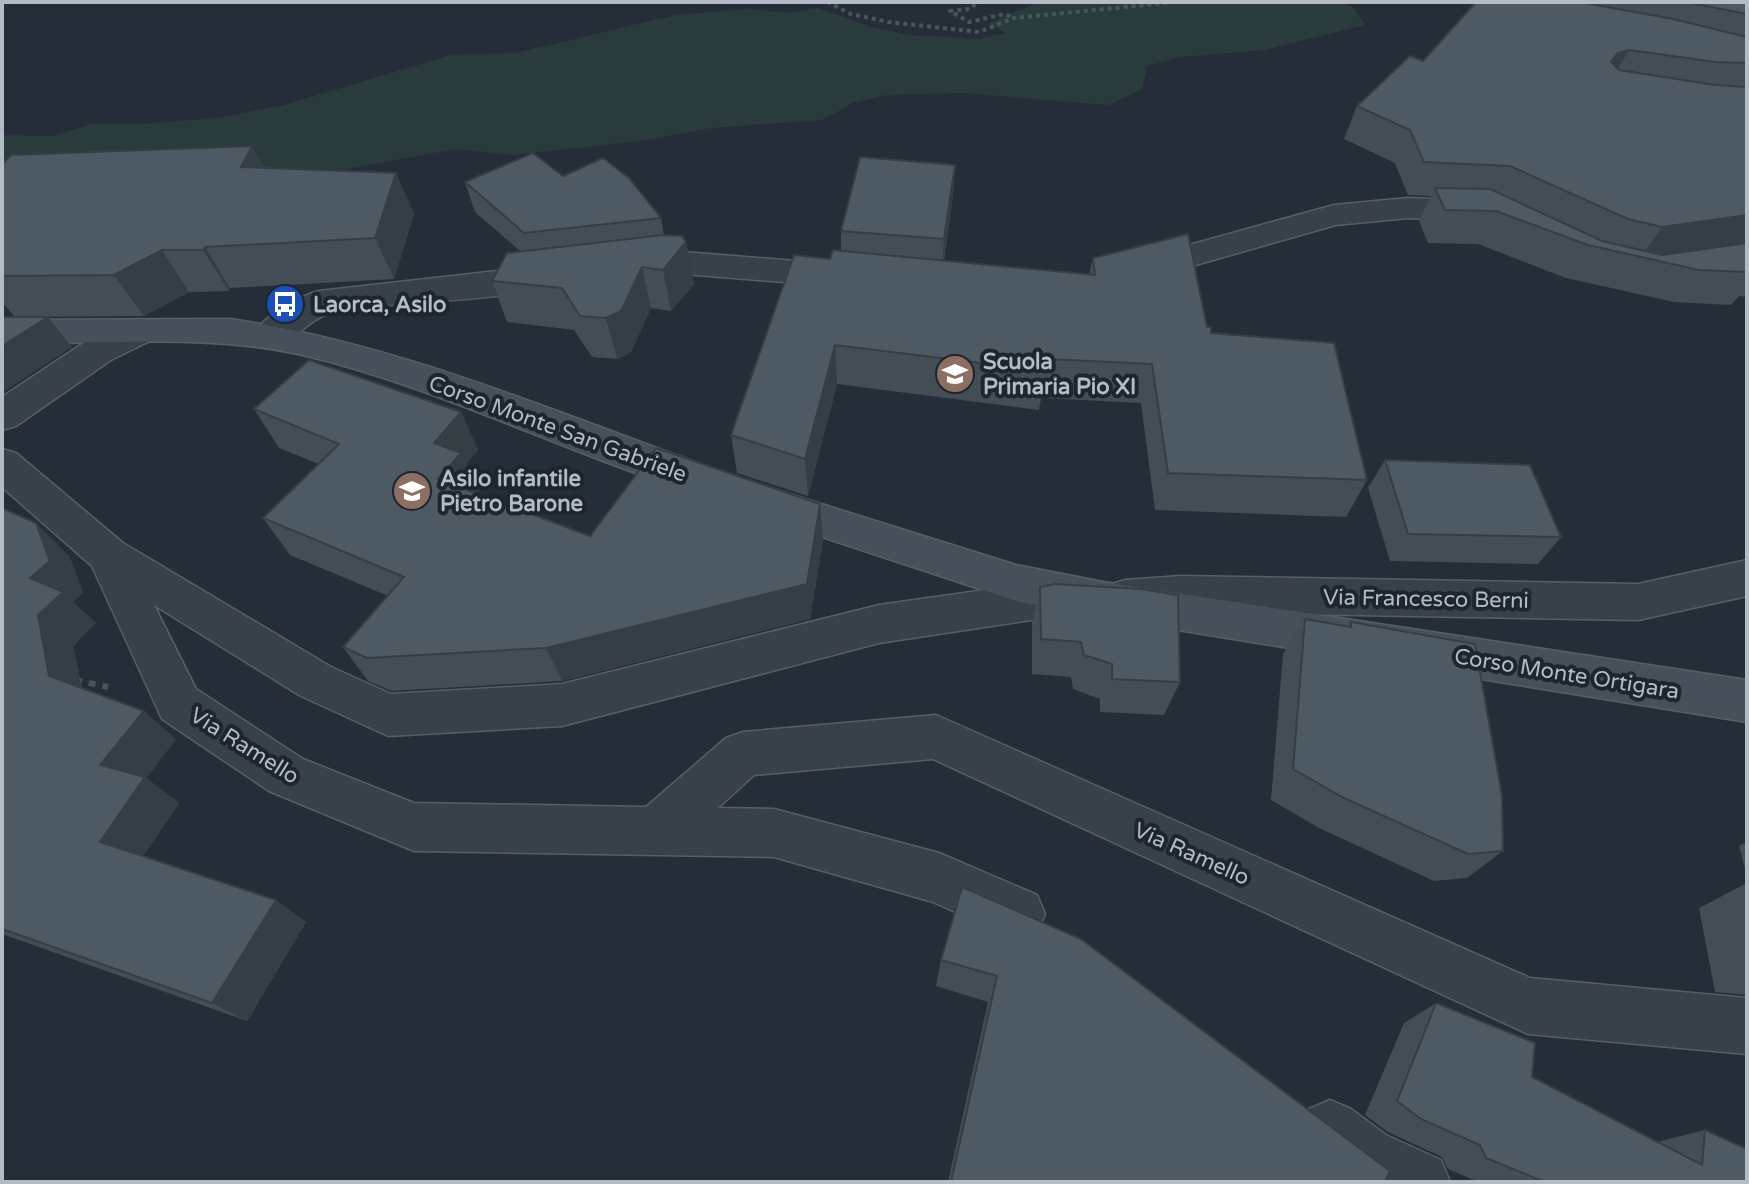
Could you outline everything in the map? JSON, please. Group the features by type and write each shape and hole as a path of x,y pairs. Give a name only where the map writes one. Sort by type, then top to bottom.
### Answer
{"main road":[{"name":"Corso Monte San Gabriele","path":"2,332 230,331 270,336 383,364 746,496 1016,583 1090,597"},
{"name":"Corso Monte Ortigara","path":"1090,597 1747,701"}],"street":[{"path":"1098,280 1334,215 1408,208 1479,209 1508,222"},
{"path":"270,336 319,303 671,262 873,278"},
{"path":"2,416 98,351 139,331"},
{"name":"Via Ramello","path":"4,469 108,555 179,704 286,775 414,827 774,833 939,878 1060,933"},
{"name":"Via Francesco Berni","path":"108,555 315,681 388,715 562,705 879,624 1090,597 1181,594 1638,602 1747,578"},
{"name":"Via Ramello","path":"657,830 743,754 936,737 1528,1006 1747,1026"},
{"path":"1289,1099 1365,1156 1419,1182"}],"path":[{"path":"827,2 851,14 888,22 979,32 1014,18 1175,2"},
{"path":"971,2 977,3 970,9 950,11 957,19 969,24 1005,14 1014,18"},
{"path":"62,677 179,704"}],"green space":[{"path":"1040,2 1344,2 1366,25 1264,50 1181,57 1147,66 1142,89 1108,105 963,93 887,95 853,103 822,120 711,128 641,141 512,155 455,149 334,171 2,200 2,135 51,136 93,124 219,118 284,105 451,55 516,53 675,15 748,9 791,13 818,8 872,27 911,35 979,39 1005,33 989,23"}],"building":[{"path":"1476,2 1580,2 1673,19 1747,37 1747,63 1716,62 1629,50 1618,53 1611,62 1619,70 1747,87 1747,215 1662,227 1628,219 1510,166 1424,162 1410,130 1357,106 1410,56 1423,61"},
{"path":"1686,2 1747,2 1747,14"},
{"path":"252,146 241,167 396,173 375,238 162,250 114,275 2,276 2,164 11,155"},
{"path":"533,153 563,176 603,158 629,178 661,218 524,233 465,182"},
{"path":"860,157 955,165 944,239 841,231"},
{"path":"1435,188 1490,189 1602,241 1662,255 1747,243 1747,272 1699,270 1588,245 1496,211 1445,210"},
{"path":"1188,234 1207,327 1211,327 1211,333 1334,343 1367,480 1168,473 1152,364 1047,359 1046,371 835,345 805,459 731,435 794,255 830,259 833,250 1095,275 1093,258"},
{"path":"663,235 682,236 686,242 663,270 642,267 621,311 606,318 580,316 562,288 492,281 507,253"},
{"path":"2,317 48,317 2,346"},
{"path":"309,360 461,412 434,443 461,453 438,479 590,536 656,448 820,504 807,584 546,648 367,658 343,647 404,577 263,518 339,444 254,409"},
{"path":"1385,460 1530,465 1561,537 1408,534"},
{"path":"2,508 36,523 50,561 30,578 63,592 38,615 49,676 144,711 100,765 145,777 100,842 276,900 212,1003 2,929"},
{"path":"1055,584 1141,589 1178,595 1180,682 1112,679 1112,664 1084,655 1081,642 1041,639 1040,587"},
{"path":"1305,619 1351,627 1351,622 1475,644 1502,795 1503,851 1468,854 1344,798 1293,769"},
{"path":"962,887 1081,939 1390,1171 1385,1182 951,1182 997,976 941,960"},
{"path":"1436,1003 1535,1043 1532,1077 1702,1165 1705,1130 1747,1149 1747,1182 1545,1182 1486,1158 1480,1145 1421,1119 1397,1101"}],"place":[{"name":"Laorca, Asilo","path":"285,304"},
{"name":"Scuola Primaria Pio XI","path":"955,374"},
{"name":"Asilo infantile Pietro Barone","path":"412,491"}]}
